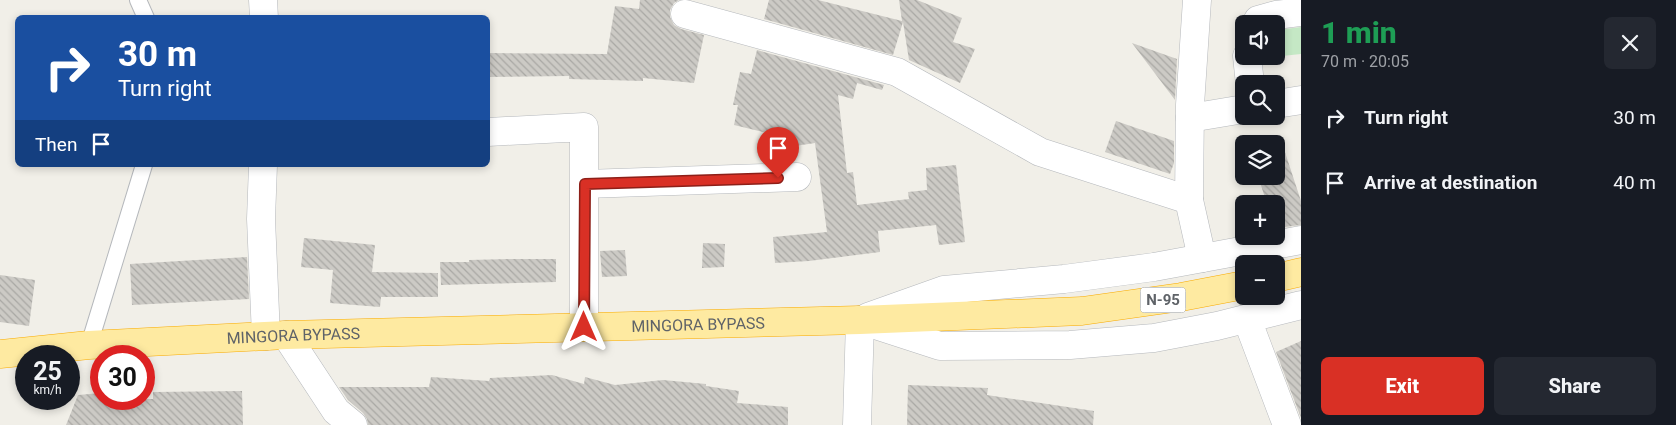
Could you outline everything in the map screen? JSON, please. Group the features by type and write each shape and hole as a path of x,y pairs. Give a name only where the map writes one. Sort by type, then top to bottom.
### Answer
{"highway":[{"path":"1285,276 1301,272"},
{"name":"MINGORA BYPASS","path":"0,354 89,345 276,335 860,320 1082,311 1181,297 1235,287"}],"street":[{"path":"263,0 264,15"},
{"path":"1196,0 1190,118 1189,200 1202,258"},
{"path":"1276,15 1301,12"},
{"path":"685,14 897,72 1040,152 1189,200"},
{"path":"1285,103 1301,100"},
{"path":"1190,118 1235,110"},
{"path":"490,132 584,127 584,327"},
{"path":"264,167 261,219 276,335 336,412 353,425"},
{"path":"585,184 797,178"},
{"path":"860,320 944,290 1064,279 1154,268 1301,240"},
{"path":"860,320 940,346 1070,345 1154,338 1247,319 1301,305"},
{"path":"1247,319 1287,425"},
{"path":"857,425 860,320"}],"lane":[{"path":"138,0 145,15"},
{"path":"89,345 143,167"}],"green space":[{"path":"1301,27 1301,54 1285,56 1285,29"}],"building":[{"path":"640,0 679,0 674,3 670,10 670,17 674,25 681,29 704,35 694,83 643,78 643,81 569,79 569,76 490,77 490,53 607,54 615,6 639,9"},
{"path":"769,0 818,0 902,21 899,0 917,0 962,18 953,42 975,49 960,83 909,60 903,22 893,55 764,19"},
{"path":"1132,43 1177,59 1175,100"},
{"path":"757,50 884,85 882,90 857,83 853,99 838,95 847,173 853,172 857,205 909,199 908,192 927,190 926,168 956,165 965,242 939,245 936,225 878,231 880,252 809,261 775,263 773,237 827,232 815,143 782,148 780,136 734,125 738,105 733,105 740,72 751,74"},
{"path":"1116,121 1174,141 1174,163 1170,174 1105,152"},
{"path":"1285,152 1301,201 1301,225 1285,227 1285,195 1264,195 1261,185 1285,185"},
{"path":"304,238 375,245 372,272 438,273 438,297 381,297 380,307 330,303 333,270 301,267"},
{"path":"703,243 725,244 724,267 702,268"},
{"path":"625,250 627,276 602,277 600,251"},
{"path":"247,257 249,299 132,305 130,264"},
{"path":"556,259 556,282 441,285 440,262"},
{"path":"0,275 35,280 29,326 0,322"},
{"path":"1301,341 1301,418 1276,352"},
{"path":"552,375 584,384 585,377 615,385 663,380 706,384 706,386 739,391 737,403 788,407 788,425 368,425 363,413 348,400 339,387 429,387 431,377 489,381 490,378"},
{"path":"908,385 988,388 987,395 1094,411 1093,425 907,425"},
{"path":"242,391 243,425 66,425 72,410 80,410 80,395 90,394 90,410 155,410 155,392"}],"route":[{"path":"584,327 585,184 778,178"}]}
